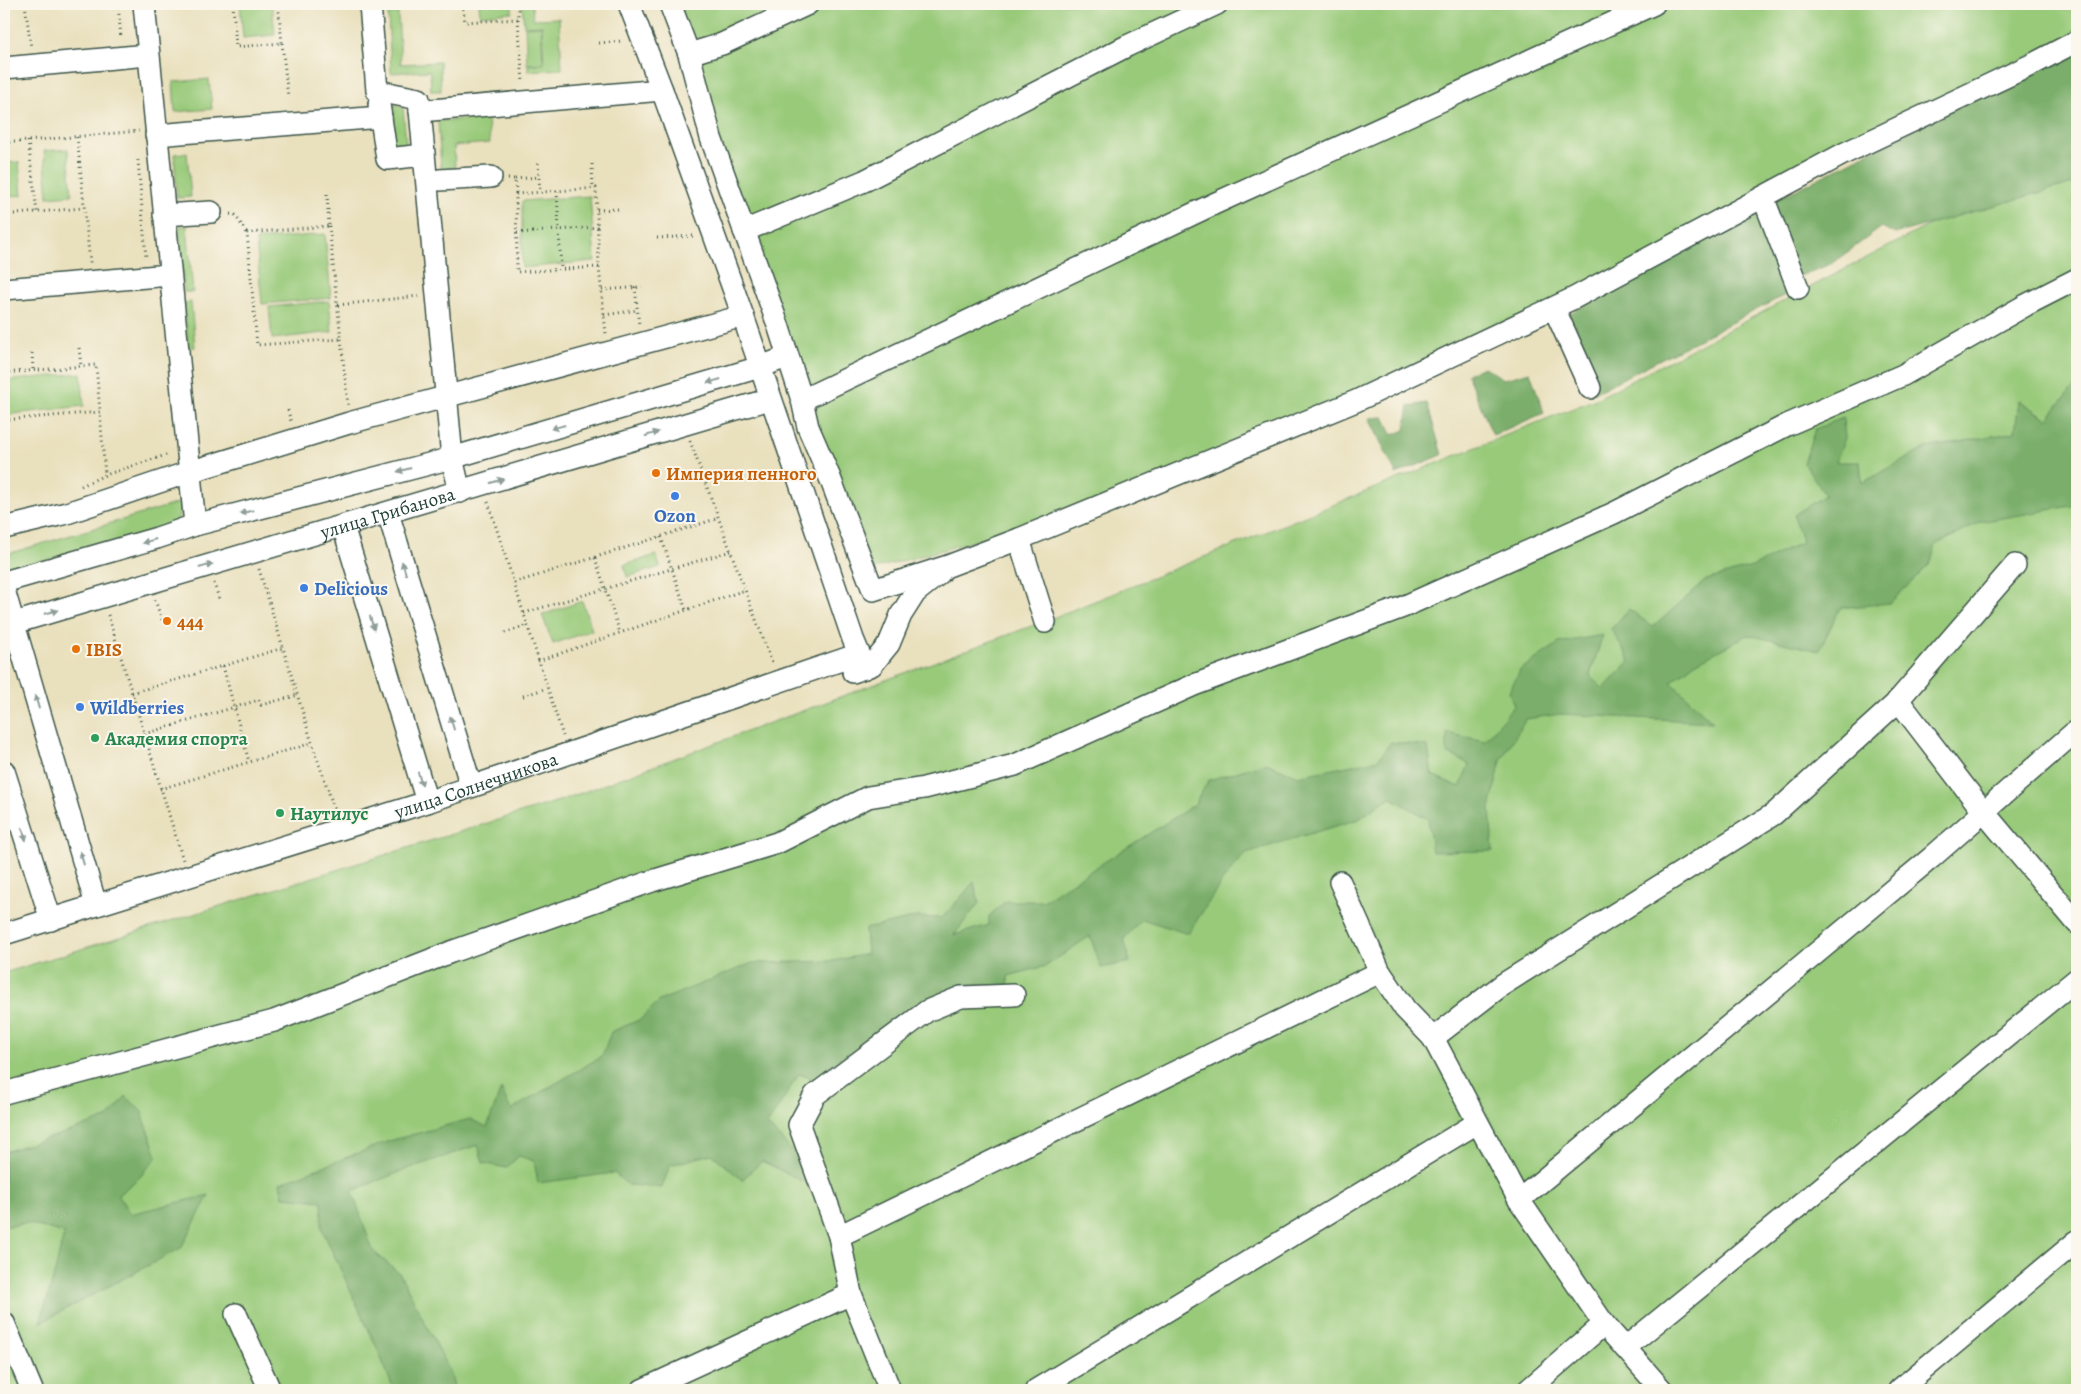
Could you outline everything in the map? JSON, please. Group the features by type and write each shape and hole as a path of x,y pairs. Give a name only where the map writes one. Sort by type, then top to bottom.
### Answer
{"street":[{"path":"144,4 148,56 148,133 164,215 195,525"},
{"path":"629,4 743,316 770,399 862,661 872,665 889,644 901,615 915,593 948,566"},
{"path":"670,4 689,54 711,138 802,400 808,427 830,478 873,590 948,566 1018,539 1356,401 1554,308 1845,153 2035,63 2077,41"},
{"path":"689,54 722,44 808,4"},
{"path":"744,231 864,181 1127,46 1217,4"},
{"path":"802,400 1216,203 1654,4"},
{"path":"376,6 377,91 387,159 424,155"},
{"path":"4,68 148,56"},
{"path":"420,111 662,90"},
{"path":"377,91 419,99 445,397 452,458 460,492"},
{"path":"148,133 381,117"},
{"path":"439,180 491,176"},
{"path":"1763,197 1798,288"},
{"path":"164,215 210,212"},
{"path":"4,289 170,275"},
{"path":"4,1093 274,1020 451,952 652,881 777,842 868,797 924,788 1015,765 1194,685 1403,608 1614,513 1788,425 1902,375 2026,305 2077,279"},
{"path":"1554,308 1590,388"},
{"path":"4,528 67,513 189,472 350,423 743,316"},
{"name":"улица Грибанова","path":"4,582 157,538 195,525 452,458 760,367 787,357"},
{"name":"улица Грибанова","path":"9,624 770,399"},
{"path":"388,513 471,786"},
{"path":"343,526 427,802"},
{"path":"1018,539 1045,622"},
{"path":"1433,1038 1502,985 1774,814 1898,700 2015,565"},
{"path":"4,590 9,624 96,905"},
{"name":"улица Солнечникова","path":"4,934 427,802 809,672 862,661"},
{"path":"1898,700 1983,811 2077,923"},
{"path":"1519,1200 1931,858 2077,730"},
{"path":"4,771 51,920"},
{"path":"1340,882 1380,972 1405,1009 1433,1038 1519,1200 1604,1324 1662,1390"},
{"path":"839,1236 1380,972"},
{"path":"1625,1348 2077,979"},
{"path":"890,1390 851,1294 839,1236 800,1125 815,1095 928,1012 961,997 1014,995"},
{"path":"1036,1390 1477,1123"},
{"path":"1899,1390 2077,1241"},
{"path":"642,1390 851,1294"},
{"path":"236,1314 270,1390"},
{"path":"4,1323 32,1390"},
{"path":"1528,1390 1604,1324"}],"path":[{"path":"25,4 32,50"},
{"path":"118,4 121,44"},
{"path":"233,4 236,47 282,43"},
{"path":"278,4 288,97"},
{"path":"462,4 465,22 518,20"},
{"path":"518,4 523,82"},
{"path":"376,6 407,6"},
{"path":"520,34 525,34"},
{"path":"599,42 632,41"},
{"path":"4,143 148,133"},
{"path":"77,137 91,271"},
{"path":"28,141 37,212"},
{"path":"131,163 138,162 147,277"},
{"path":"538,163 540,192"},
{"path":"592,164 593,188 596,188 599,267 607,335"},
{"path":"515,179 539,177"},
{"path":"593,188 516,194 517,272 599,267"},
{"path":"557,191 561,269"},
{"path":"327,194 350,423"},
{"path":"4,215 83,208"},
{"path":"597,210 618,209"},
{"path":"137,226 144,226"},
{"path":"329,226 247,233 256,344 341,338"},
{"path":"517,234 598,227"},
{"path":"657,238 702,235"},
{"path":"635,287 639,326"},
{"path":"602,290 642,287"},
{"path":"338,305 437,294"},
{"path":"604,315 638,310"},
{"path":"79,348 82,366"},
{"path":"32,353 34,370"},
{"path":"4,373 96,365 105,475"},
{"path":"4,420 100,412"},
{"path":"690,441 773,666"},
{"path":"73,489 105,475 188,448"},
{"path":"488,502 563,736"},
{"path":"514,583 718,518"},
{"path":"660,537 686,610"},
{"path":"524,613 731,551"},
{"path":"595,558 620,633"},
{"path":"259,569 312,743 336,812"},
{"path":"214,582 220,602"},
{"path":"538,661 745,590"},
{"path":"155,600 162,620"},
{"path":"108,614 188,877"},
{"path":"505,633 527,626"},
{"path":"132,693 283,648"},
{"path":"223,666 250,762"},
{"path":"523,696 547,688"},
{"path":"143,734 259,700 261,705 298,694"},
{"path":"160,789 312,743"}],"green space":[{"path":"240,4 272,4 275,35 243,38"},
{"path":"479,4 512,4 512,12 480,15"},
{"path":"522,4 532,4 533,19 559,18 562,69 528,71 528,65 544,64 542,25 524,26"},
{"path":"672,4 2077,4 2077,37 1573,295 1353,397 1058,518 870,570 814,425"},
{"path":"398,13 401,64 440,62 441,91 431,91 430,71 391,73 388,14"},
{"path":"541,26 543,63 527,64 525,27"},
{"path":"2077,46 2077,182 1895,234 1882,227 1831,264 1789,280 1789,293 1596,392 1563,317 1780,198"},
{"path":"209,79 212,109 175,112 173,82"},
{"path":"394,104 403,108 406,143 399,147 390,144 386,109"},
{"path":"488,118 490,143 454,146 455,168 441,169 438,121"},
{"path":"2077,148 2077,1390 4,1390 4,973 562,800 1045,621 1596,399"},
{"path":"68,149 72,195 48,197 44,151"},
{"path":"187,153 191,197 177,198 174,154"},
{"path":"19,162 22,195 4,197 4,163"},
{"path":"590,196 595,261 522,268 522,201"},
{"path":"179,226 187,226 193,292 184,292"},
{"path":"325,234 331,298 262,304 256,240"},
{"path":"329,301 332,332 272,339 269,307"},
{"path":"191,302 195,347 188,348 184,303"},
{"path":"1484,367 1504,379 1530,372 1544,413 1493,435 1467,374"},
{"path":"81,373 84,406 4,415 4,381"},
{"path":"2077,385 2077,505 1980,522 1936,545 1930,564 1890,603 1840,608 1819,651 1748,635 1695,663 1671,682 1713,722 1560,714 1526,719 1501,760 1490,809 1493,851 1432,852 1428,819 1390,797 1359,819 1246,853 1223,880 1188,934 1142,919 1124,939 1130,962 1101,968 1090,936 1046,966 1008,976 1009,989 959,991 820,1081 799,1074 767,1125 807,1165 806,1183 762,1161 742,1180 712,1154 670,1165 662,1188 628,1185 614,1173 538,1183 534,1161 519,1156 506,1168 483,1163 478,1145 410,1168 352,1191 373,1251 400,1274 450,1371 455,1390 394,1390 377,1348 322,1229 322,1201 283,1197 280,1183 389,1141 470,1119 487,1127 501,1089 511,1110 602,1056 611,1032 641,1019 659,1001 752,963 832,961 867,954 865,929 917,917 942,918 974,882 979,903 954,935 989,925 989,916 1006,901 1043,901 1194,805 1209,780 1266,763 1298,776 1378,760 1391,742 1428,746 1432,775 1460,787 1469,764 1447,753 1447,733 1485,741 1514,706 1509,692 1520,670 1559,643 1603,635 1590,675 1603,689 1630,661 1611,629 1629,609 1653,627 1706,580 1752,567 1802,542 1794,515 1825,495 1804,463 1815,429 1843,418 1845,438 1836,462 1860,462 1862,483 1926,448 2015,432 2019,400 2048,419"},
{"path":"1427,403 1442,455 1396,474 1369,418 1384,417 1393,435 1405,430 1409,406"},
{"path":"182,502 178,519 167,528 4,576 4,555"},
{"path":"656,555 660,567 627,577 624,565"},
{"path":"582,601 592,630 553,644 542,615"},
{"path":"126,1096 142,1112 157,1157 139,1178 118,1195 130,1214 209,1195 181,1248 40,1323 64,1233 26,1223 4,1227 4,1152 109,1117"}],"place":[{"name":"Империя пенного","path":"656,473"},
{"name":"Ozon","path":"675,496"},
{"name":"Delicious","path":"304,588"},
{"name":"444","path":"167,621"},
{"name":"IBIS","path":"76,649"},
{"name":"Wildberries","path":"80,707"},
{"name":"Академия спорта","path":"95,738"},
{"name":"Наутилус","path":"280,813"}]}
